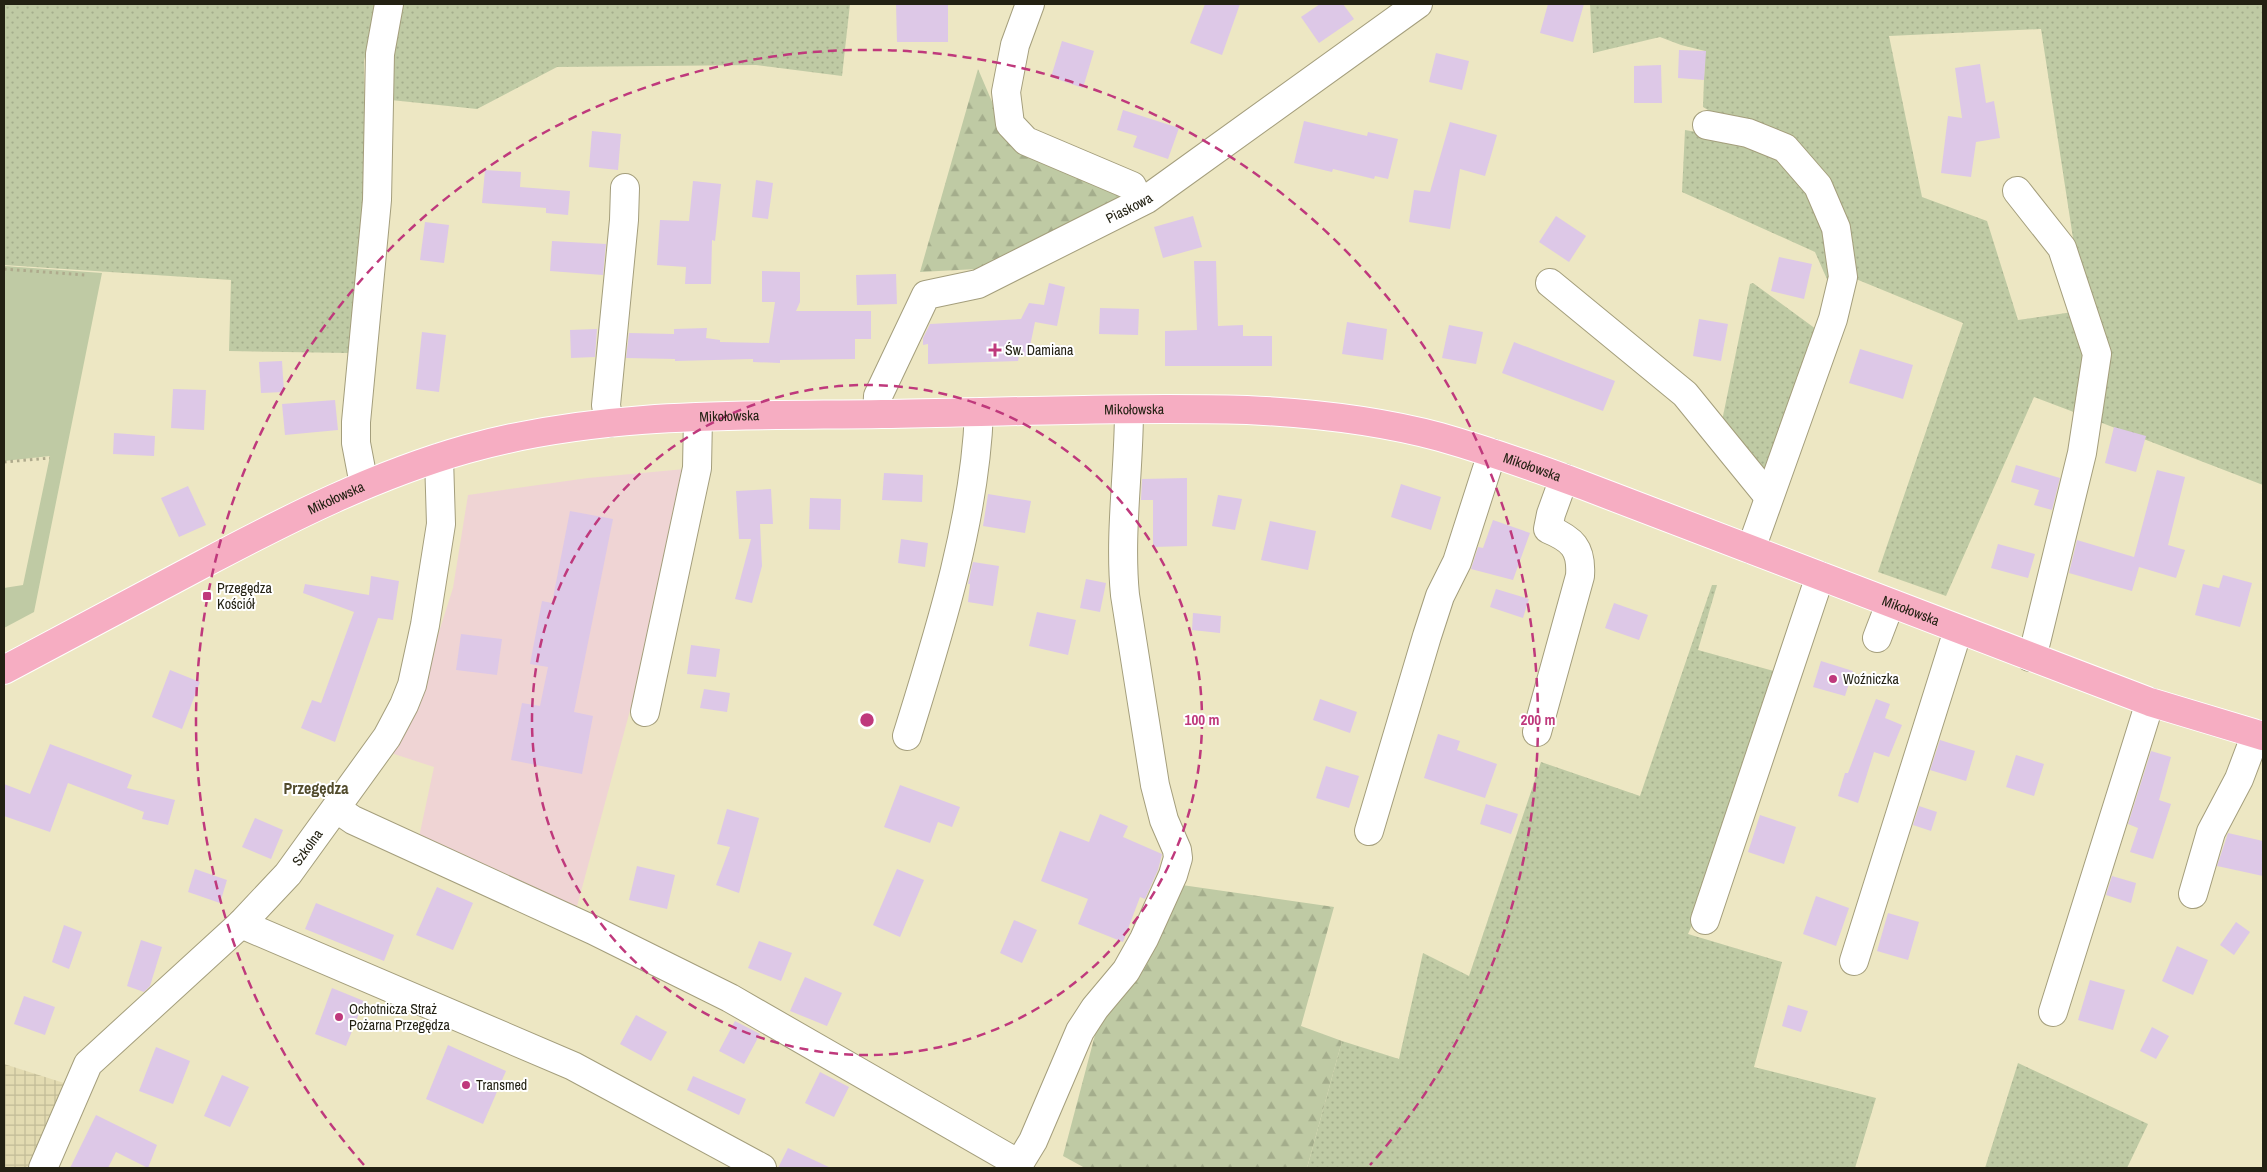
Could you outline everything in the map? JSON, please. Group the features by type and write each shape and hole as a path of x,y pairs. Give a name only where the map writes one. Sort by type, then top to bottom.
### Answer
{"main road":[{"name":"Mikołowska","path":"4,670 275,526 364,485 439,458 512,438 609,423 698,417 1128,410 1247,410 1330,416 1422,433 1492,453 1564,478 2150,702 2260,735"}],"street":[{"path":"364,485 358,459 356,429 377,200 380,54 389,4"},
{"path":"1030,4 1015,45 1006,92 1010,124 1026,141 1132,186 1140,202"},
{"name":"Piaskowa","path":"877,414 878,396 926,295 978,284 1140,202 1418,4"},
{"path":"1707,125 1748,133 1785,148 1818,186 1836,228 1843,277 1833,319 1750,549"},
{"path":"609,423 606,405 625,188"},
{"path":"2017,191 2062,248 2097,354 2082,453 2036,642 2030,657"},
{"path":"1550,283 1685,394 1768,496"},
{"path":"337,809 353,820 592,930 730,998 1022,1166 1080,1031 1095,1008 1126,971 1144,939 1173,875 1178,858 1155,785 1124,595 1122,572 1129,448 1128,410"},
{"path":"907,736 944,610 961,536 977,451 979,412"},
{"path":"644,712 697,468 698,417"},
{"path":"1369,830 1440,596 1457,562 1492,453"},
{"name":"Szkolna","path":"43,1168 88,1064 241,924 288,874 337,809 387,737 412,685 425,625 441,524 442,497 439,458"},
{"path":"1537,732 1580,576 1580,558 1577,550 1563,535 1548,529 1551,514 1564,478"},
{"path":"1705,920 1820,576"},
{"path":"1877,638 1890,604"},
{"path":"1854,961 1958,630"},
{"path":"2053,1012 2150,702"},
{"path":"2193,894 2211,832 2260,735"},
{"path":"241,924 573,1066 762,1168"}],"path":[{"path":"4,269 85,275"},
{"path":"4,462 50,458"}],"shaded area":[{"path":"685,469 651,633 576,910 418,842 434,767 388,752 414,710 453,588 468,495 588,478"},
{"path":"4,1064 64,1083 27,1168 4,1168"}],"green space":[{"path":"4,4 378,4 364,61 366,203 350,353 229,351 231,280 4,265"},
{"path":"399,4 850,4 842,76 756,65 557,67 477,109 391,100"},
{"path":"1590,4 2263,4 2263,485 2097,421 2103,350 2084,310 2041,29 1889,36 1922,197 1987,221 2018,320 2073,312 2090,355 2079,414 2034,397 1946,596 1878,572 1963,323 1851,277 1850,260 1839,216 1823,179 1790,143 1725,120 1703,107 1705,51 1660,37 1593,53"},
{"path":"978,69 1005,132 1127,195 977,269 920,272"},
{"path":"1685,130 1749,141 1782,154 1812,190 1827,227 1830,286 1815,252 1682,192"},
{"path":"4,266 102,273 34,612 4,628 4,588 23,585 50,456 4,461"},
{"path":"1753,283 1820,332 1767,486 1722,421 1750,284"},
{"path":"1712,585 1717,585 1698,650 1781,673 1701,905 1688,934 1782,962 1754,1067 1876,1098 1855,1168 1307,1168 1342,1041 1399,1059 1423,953 1469,976 1541,762 1640,796"},
{"path":"1175,884 1334,907 1301,1026 1342,1041 1307,1168 1085,1168 1063,1156 1100,1016"},
{"path":"2018,1063 2148,1124 2127,1168 1985,1168"}],"building":[{"path":"896,4 948,4 948,42 897,42"},
{"path":"1205,4 1240,4 1222,55 1190,43"},
{"path":"1320,4 1343,4 1354,19 1319,43 1301,17"},
{"path":"1548,4 1584,4 1573,42 1540,33"},
{"path":"1062,41 1094,51 1083,88 1051,77"},
{"path":"1679,50 1706,51 1704,80 1678,78"},
{"path":"1436,53 1469,61 1462,90 1429,82"},
{"path":"1980,64 1986,103 1994,101 2000,138 1976,142 1971,177 1941,173 1948,116 1962,118 1955,68"},
{"path":"1661,65 1662,103 1634,103 1634,66"},
{"path":"1123,110 1179,128 1168,159 1133,147 1137,136 1117,130"},
{"path":"1304,121 1367,136 1368,132 1398,139 1388,179 1375,176 1374,179 1333,169 1332,172 1294,163"},
{"path":"1450,122 1497,135 1485,176 1460,169 1450,229 1409,222 1414,190 1430,192"},
{"path":"592,131 621,134 618,170 589,167"},
{"path":"485,170 521,172 520,187 570,191 568,215 546,213 546,208 482,203"},
{"path":"756,180 773,183 768,219 752,217"},
{"path":"693,181 721,184 715,241 712,240 711,284 685,284 686,267 657,265 660,220 689,221"},
{"path":"1193,216 1202,247 1163,258 1154,227"},
{"path":"1556,216 1586,236 1569,262 1539,242"},
{"path":"425,222 449,225 444,263 420,260"},
{"path":"552,241 606,244 603,275 550,271"},
{"path":"1779,257 1812,264 1804,299 1771,291"},
{"path":"1194,261 1216,261 1218,326 1243,325 1243,336 1272,336 1272,366 1165,366 1165,331 1197,330"},
{"path":"762,271 800,272 800,302 796,311 871,311 871,339 855,339 855,359 780,360 780,363 753,362 753,359 675,361 675,359 626,358 629,333 674,334 674,329 707,328 706,338 720,340 720,342 769,343 775,302 762,302"},
{"path":"896,274 897,304 857,305 856,275"},
{"path":"1049,283 1065,287 1057,326 1035,322 1028,356 1019,356 1018,361 928,364 928,344 923,345 923,338 930,324 1021,319 1029,303 1044,305"},
{"path":"1100,308 1139,309 1138,335 1099,334"},
{"path":"1699,319 1728,324 1721,361 1693,356"},
{"path":"1347,322 1387,329 1383,360 1342,354"},
{"path":"1449,325 1483,332 1476,364 1442,358"},
{"path":"597,329 595,357 571,358 570,330"},
{"path":"422,332 446,335 439,392 416,389"},
{"path":"1514,342 1615,381 1603,411 1502,373"},
{"path":"1860,349 1913,365 1903,399 1849,383"},
{"path":"282,361 284,392 261,393 259,362"},
{"path":"173,389 206,390 204,430 171,428"},
{"path":"335,400 338,430 285,435 282,404"},
{"path":"2114,427 2146,436 2136,472 2105,463"},
{"path":"114,433 155,436 154,456 113,454"},
{"path":"2016,465 2060,478 2052,510 2034,505 2039,490 2011,482"},
{"path":"2157,470 2185,477 2168,545 2185,550 2176,578 2139,567 2132,591 2069,573 2077,540 2134,557"},
{"path":"884,473 923,475 922,502 882,500"},
{"path":"1187,478 1187,546 1153,547 1153,500 1141,500 1142,479"},
{"path":"1401,484 1441,497 1431,530 1391,517"},
{"path":"188,486 206,525 179,537 161,498"},
{"path":"771,489 773,524 760,524 762,566 752,603 735,599 751,539 739,539 736,491"},
{"path":"988,494 1031,501 1025,533 983,526"},
{"path":"1218,495 1242,499 1235,530 1212,526"},
{"path":"810,498 841,499 840,530 809,529"},
{"path":"570,511 613,519 574,712 593,716 582,774 511,760 522,703 540,706 548,667 530,664 542,601 552,603"},
{"path":"1493,520 1530,533 1513,580 1471,569 1478,547 1483,548"},
{"path":"1270,521 1316,531 1308,570 1261,560"},
{"path":"901,539 928,543 925,567 898,563"},
{"path":"1998,544 2035,554 2028,578 1991,568"},
{"path":"973,562 999,566 993,606 968,602 970,584 968,584"},
{"path":"2223,575 2252,583 2240,627 2195,615 2203,584 2219,588"},
{"path":"371,576 399,581 393,620 378,618 335,742 301,728 312,700 321,703 354,612 303,593 305,584 369,595"},
{"path":"1086,579 1106,583 1100,612 1080,608"},
{"path":"1496,589 1529,599 1523,618 1490,607"},
{"path":"1614,603 1648,615 1639,640 1605,628"},
{"path":"1037,612 1076,620 1068,655 1029,646"},
{"path":"1193,613 1221,616 1220,633 1192,630"},
{"path":"461,634 502,639 497,675 456,670"},
{"path":"691,645 720,649 716,677 687,674"},
{"name":"Woźniczka","path":"1821,661 1853,671 1845,696 1813,687"},
{"path":"170,670 200,682 182,729 152,717"},
{"path":"704,689 730,693 727,712 700,708"},
{"path":"1320,699 1357,712 1350,733 1313,720"},
{"path":"1876,699 1890,704 1885,718 1902,725 1889,757 1874,752 1858,803 1838,796 1845,773 1848,773"},
{"path":"1438,734 1460,741 1457,750 1497,764 1485,798 1424,778"},
{"path":"1940,740 1975,751 1966,781 1930,770"},
{"path":"50,744 132,775 127,788 175,800 168,825 142,819 144,812 68,783 50,832 4,816 4,784 30,794"},
{"path":"2151,751 2171,757 2159,800 2171,804 2153,859 2130,852 2138,828 2128,824"},
{"path":"2016,755 2044,764 2034,796 2006,787"},
{"path":"1326,766 1359,776 1349,808 1316,798"},
{"path":"900,785 960,807 952,827 938,822 930,843 884,827"},
{"path":"1486,804 1518,814 1511,834 1480,824"},
{"path":"1919,806 1937,812 1931,831 1913,825"},
{"path":"727,809 759,818 739,893 716,885 730,847 717,844"},
{"path":"1100,814 1128,826 1123,837 1162,854 1158,870 1145,899 1140,897 1123,942 1078,924 1088,899 1041,881 1060,831 1089,842"},
{"path":"1760,815 1796,827 1784,864 1748,852"},
{"path":"255,818 283,830 271,859 242,847"},
{"path":"2228,833 2263,841 2263,876 2217,866"},
{"path":"637,866 675,875 667,909 629,900"},
{"path":"195,869 227,880 220,903 188,892"},
{"path":"897,869 924,880 900,937 873,925"},
{"path":"2112,876 2136,883 2131,903 2106,895"},
{"path":"437,887 473,903 453,950 416,935"},
{"path":"1816,896 1849,908 1836,946 1803,934"},
{"path":"316,903 394,935 384,961 305,929"},
{"path":"1888,913 1919,922 1908,960 1877,951"},
{"path":"1014,920 1037,930 1022,963 1000,953"},
{"path":"2236,922 2250,932 2234,955 2220,945"},
{"path":"64,925 82,932 69,969 52,962"},
{"path":"141,940 162,947 150,986 144,992 127,986"},
{"path":"759,941 792,953 781,981 748,968"},
{"path":"2177,946 2208,960 2193,995 2162,981"},
{"path":"805,977 842,993 827,1026 790,1011"},
{"path":"2090,980 2125,990 2113,1030 2078,1020"},
{"name":"Ochotnicza Straż Pożarna Przegędza","path":"332,988 364,1001 346,1046 315,1034"},
{"path":"24,996 55,1007 45,1035 14,1024"},
{"path":"1788,1005 1808,1011 1801,1032 1782,1026"},
{"path":"636,1015 667,1032 651,1061 620,1044"},
{"path":"735,1021 760,1034 744,1064 719,1051"},
{"path":"2152,1027 2169,1036 2156,1059 2140,1051"},
{"name":"Transmed","path":"448,1045 506,1071 483,1124 426,1099"},
{"path":"156,1047 190,1061 173,1104 139,1091"},
{"path":"820,1072 849,1087 834,1117 805,1103"},
{"path":"222,1075 249,1087 230,1127 204,1116"},
{"path":"693,1076 746,1099 739,1115 687,1090"},
{"path":"96,1115 157,1145 148,1168 116,1152 108,1168 70,1168"},
{"path":"788,1148 831,1168 778,1168"}],"place":[{"name":"Św. Damiana","path":"995,350"},
{"name":"Przegędza Kościół","path":"207,596"},
{"name":"Woźniczka","path":"1833,679"},
{"name":"Ochotnicza Straż Pożarna Przegędza","path":"339,1017"},
{"name":"Transmed","path":"466,1085"}],"district":[{"name":"Przegędza","path":"316,788"}]}
